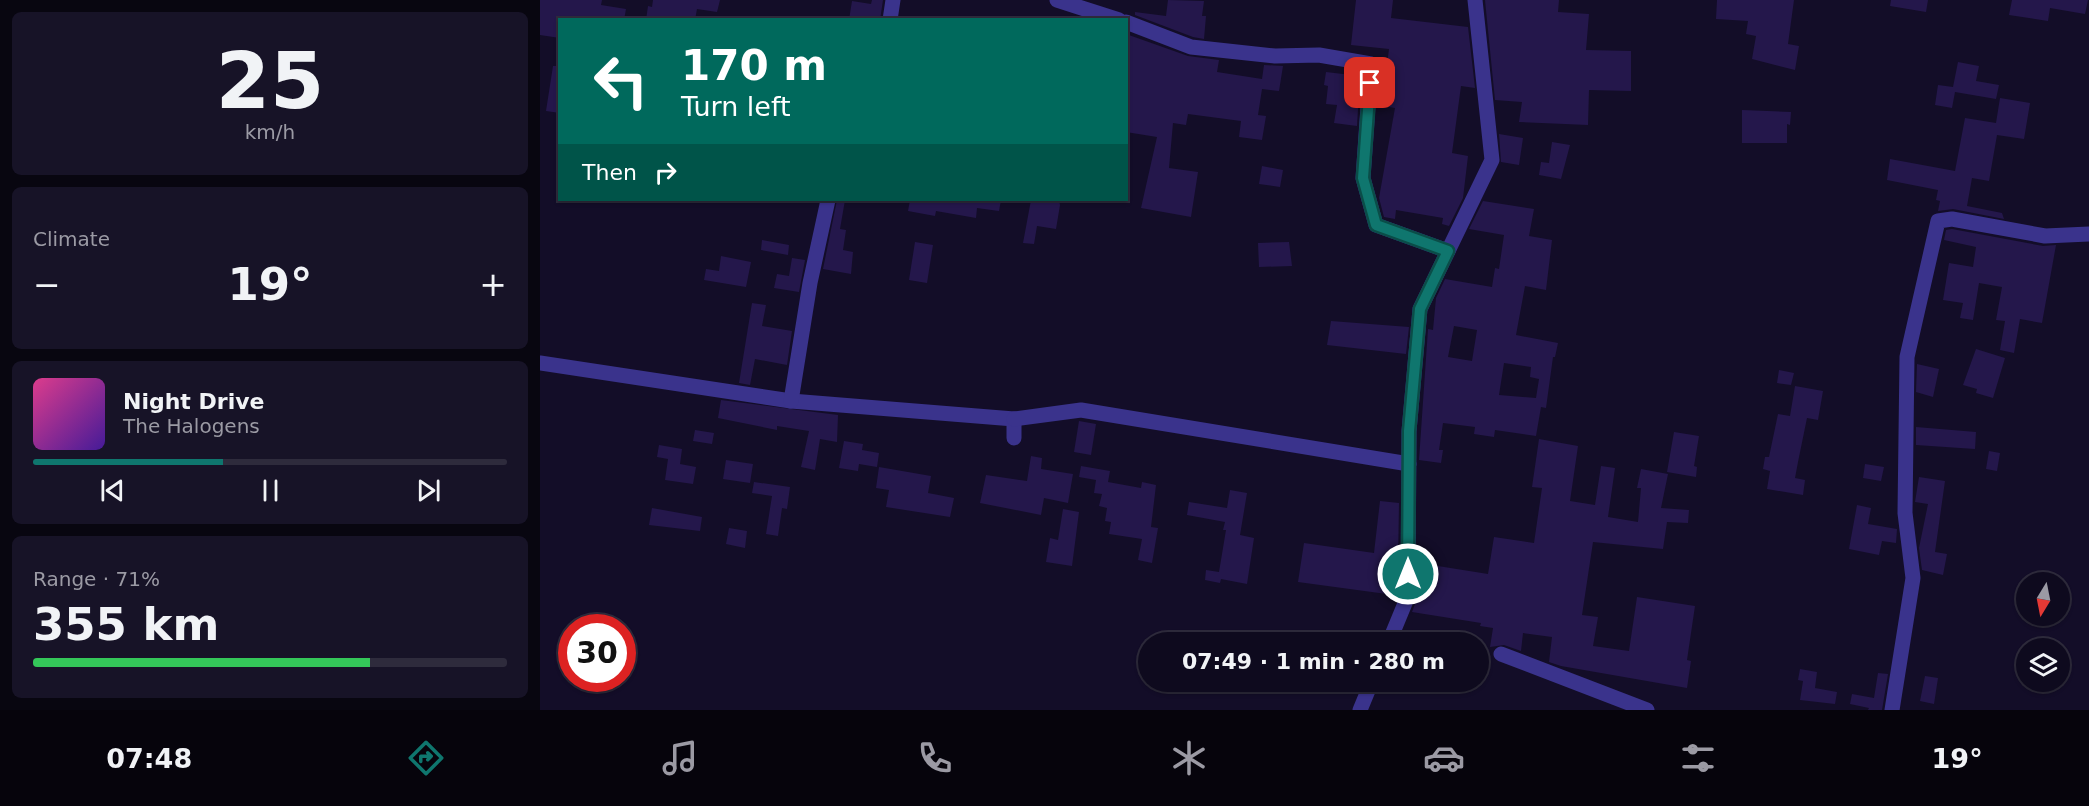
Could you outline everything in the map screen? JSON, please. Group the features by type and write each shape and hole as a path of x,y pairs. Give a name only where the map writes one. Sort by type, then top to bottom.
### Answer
{"street":[{"path":"890,18 893,0"},
{"path":"1057,0 1113,18"},
{"path":"1393,632 1408,596 1409,431 1420,309 1492,160 1475,0"},
{"path":"1128,23 1191,47 1275,56 1320,55 1371,64 1363,178 1376,225 1448,251"},
{"path":"791,401 810,284 828,201"},
{"path":"1892,710 1913,578 1905,513 1907,357 1938,221 1952,219 2045,236 2089,234"},
{"path":"540,363 791,401 1014,419 1082,410 1409,464"},
{"path":"1014,419 1014,438"},
{"path":"1501,654 1647,710"},
{"path":"1360,710 1367,692"}],"building":[{"path":"540,0 602,0 601,5 626,9 624,18 558,18 558,38 540,35"},
{"path":"653,0 720,0 717,12 697,9 695,18 646,18 648,6 652,7"},
{"path":"872,0 883,0 880,18 849,18 852,1 871,4"},
{"path":"1168,0 1204,1 1202,16 1206,16 1204,39 1135,15 1135,12 1166,16"},
{"path":"1356,0 1393,0 1391,18 1468,27 1475,88 1461,86 1452,153 1468,156 1463,198 1449,226 1442,224 1443,218 1396,210 1395,219 1384,217 1379,198 1395,108 1378,105 1380,79 1385,80 1389,49 1351,45"},
{"path":"1485,0 1559,0 1558,12 1589,14 1586,50 1631,51 1631,91 1589,90 1588,125 1519,122 1522,102 1495,100"},
{"path":"1717,0 1794,0 1788,44 1799,46 1795,70 1752,59 1756,36 1746,34 1748,21 1716,19"},
{"path":"1891,0 1928,0 1926,12 1890,6"},
{"path":"2012,0 2088,0 2085,14 2050,8 2048,21 2009,15"},
{"path":"1128,35 1188,56 1219,60 1217,72 1262,79 1264,65 1283,66 1279,91 1262,89 1258,115 1266,116 1262,140 1239,137 1241,121 1188,114 1186,125 1173,123 1169,168 1198,172 1191,217 1141,208 1157,137 1128,132"},
{"path":"1958,62 1979,66 1976,81 1999,85 1996,99 1955,92 1952,108 1935,105 1938,85 1953,87"},
{"path":"553,66 558,66 558,113 546,111"},
{"path":"1326,72 1360,76 1357,126 1334,123 1337,105 1326,104 1328,86 1324,85"},
{"path":"2000,98 2030,103 2024,139 1997,135 1989,181 1972,178 1967,206 2002,213 2004,219 1953,209 1938,211 1940,201 1936,200 1938,190 1887,180 1890,159 1955,171 1965,118 1996,123"},
{"path":"1742,110 1791,112 1790,125 1787,124 1787,143 1742,143"},
{"path":"1499,134 1523,138 1519,165 1501,162"},
{"path":"1552,142 1570,145 1561,179 1539,175 1541,162 1549,163"},
{"path":"1262,166 1283,170 1280,187 1259,184"},
{"path":"837,201 845,201 840,229 846,230 843,250 853,252 851,274 823,269"},
{"path":"910,201 1001,201 999,211 977,208 976,218 936,211 935,216 908,211"},
{"path":"1031,201 1059,201 1056,229 1037,226 1034,244 1023,243"},
{"path":"1483,201 1534,209 1529,236 1552,240 1546,290 1525,286 1516,335 1558,343 1555,357 1553,357 1546,408 1541,407 1536,436 1495,430 1494,437 1474,434 1475,427 1443,423 1439,450 1443,450 1441,463 1419,460 1428,329 1433,330 1436,298 1445,279 1492,287 1495,268 1499,269 1504,235 1469,229","holes":["1454,326 1477,330 1472,361 1448,357","1504,363 1531,367 1530,377 1539,379 1536,398 1499,395"]},
{"path":"1952,229 2043,246 2056,245 2042,323 2020,319 2014,353 2000,350 2005,321 1996,320 2002,287 1979,283 1973,320 1960,318 1963,303 1943,300 1949,263 1973,267 1976,247 1944,240 1946,230"},
{"path":"762,240 789,245 788,255 761,250"},
{"path":"915,242 933,245 927,283 909,280"},
{"path":"1289,242 1292,266 1259,267 1258,243"},
{"path":"721,256 751,262 746,287 704,280 706,269 719,271"},
{"path":"792,258 805,260 799,292 774,288 777,274 789,276"},
{"path":"752,303 766,305 762,326 792,331 787,365 755,359 750,385 739,383"},
{"path":"1331,321 1409,327 1406,354 1327,345"},
{"path":"1976,349 2005,358 1993,398 1976,393 1977,389 1963,385"},
{"path":"1917,364 1939,369 1933,397 1916,392"},
{"path":"1779,370 1794,373 1791,385 1777,383"},
{"path":"1795,386 1823,391 1818,420 1807,418 1798,462 1795,478 1805,480 1803,495 1767,489 1770,471 1763,469 1765,457 1769,457 1778,414 1790,416"},
{"path":"721,400 838,415 837,442 820,439 815,470 801,467 809,431 777,426 777,430 718,418"},
{"path":"1079,421 1096,424 1091,455 1074,452"},
{"path":"1916,427 1976,432 1975,449 1916,445"},
{"path":"695,430 714,433 712,444 693,441"},
{"path":"1674,432 1699,436 1694,466 1697,467 1696,477 1667,472"},
{"path":"1539,439 1578,446 1570,501 1595,505 1601,466 1615,468 1608,517 1638,522 1641,488 1637,488 1641,469 1668,474 1661,508 1689,510 1688,523 1667,522 1663,549 1593,542 1582,615 1598,617 1593,646 1629,651 1637,597 1695,606 1687,660 1691,661 1687,688 1549,662 1552,637 1523,633 1521,651 1504,645 1490,647 1493,628 1480,626 1481,623 1412,612 1418,596 1419,563 1488,574 1494,537 1534,543 1542,488 1532,487"},
{"path":"844,441 863,444 862,450 879,453 877,467 859,464 858,471 839,468"},
{"path":"659,445 682,449 680,464 696,467 693,484 665,480 668,459 657,457"},
{"path":"1989,451 2000,453 1997,471 1986,469"},
{"path":"1031,456 1042,458 1041,469 1073,474 1068,503 1044,498 1041,515 980,503 986,475 1027,481"},
{"path":"726,460 753,464 750,483 723,479"},
{"path":"1865,464 1884,467 1881,481 1863,478"},
{"path":"1081,466 1110,471 1108,482 1141,488 1142,482 1156,485 1151,527 1158,528 1152,563 1138,560 1142,539 1109,534 1111,522 1105,521 1107,508 1099,506 1102,494 1094,493 1096,480 1079,477"},
{"path":"879,467 931,476 928,493 954,498 950,517 886,507 889,490 876,488"},
{"path":"1919,477 1945,481 1935,552 1947,554 1943,575 1922,570 1919,548 1928,504 1915,502"},
{"path":"754,482 790,487 787,509 782,508 778,536 766,534 772,496 752,493"},
{"path":"1230,490 1247,493 1240,535 1254,538 1247,584 1221,579 1220,583 1205,580 1206,570 1219,572 1226,530 1223,530 1225,522 1187,515 1189,502 1227,508"},
{"path":"1380,501 1399,503 1398,565 1394,595 1298,582 1304,543 1374,553"},
{"path":"1857,505 1871,508 1868,524 1897,529 1896,543 1882,541 1879,555 1849,549"},
{"path":"652,508 702,517 700,531 649,525"},
{"path":"1063,509 1079,512 1072,566 1046,562 1050,538 1058,540"},
{"path":"729,528 747,531 745,548 726,544"},
{"path":"1800,669 1817,672 1815,688 1837,692 1835,704 1800,700 1803,681 1798,680"},
{"path":"1878,673 1888,674 1882,710 1868,710 1869,708 1850,704 1852,694 1874,698"},
{"path":"1925,676 1938,678 1934,704 1920,701"}],"route":[{"path":"1370,83 1363,178 1376,225 1448,251 1420,309 1409,431 1408,574"}]}
